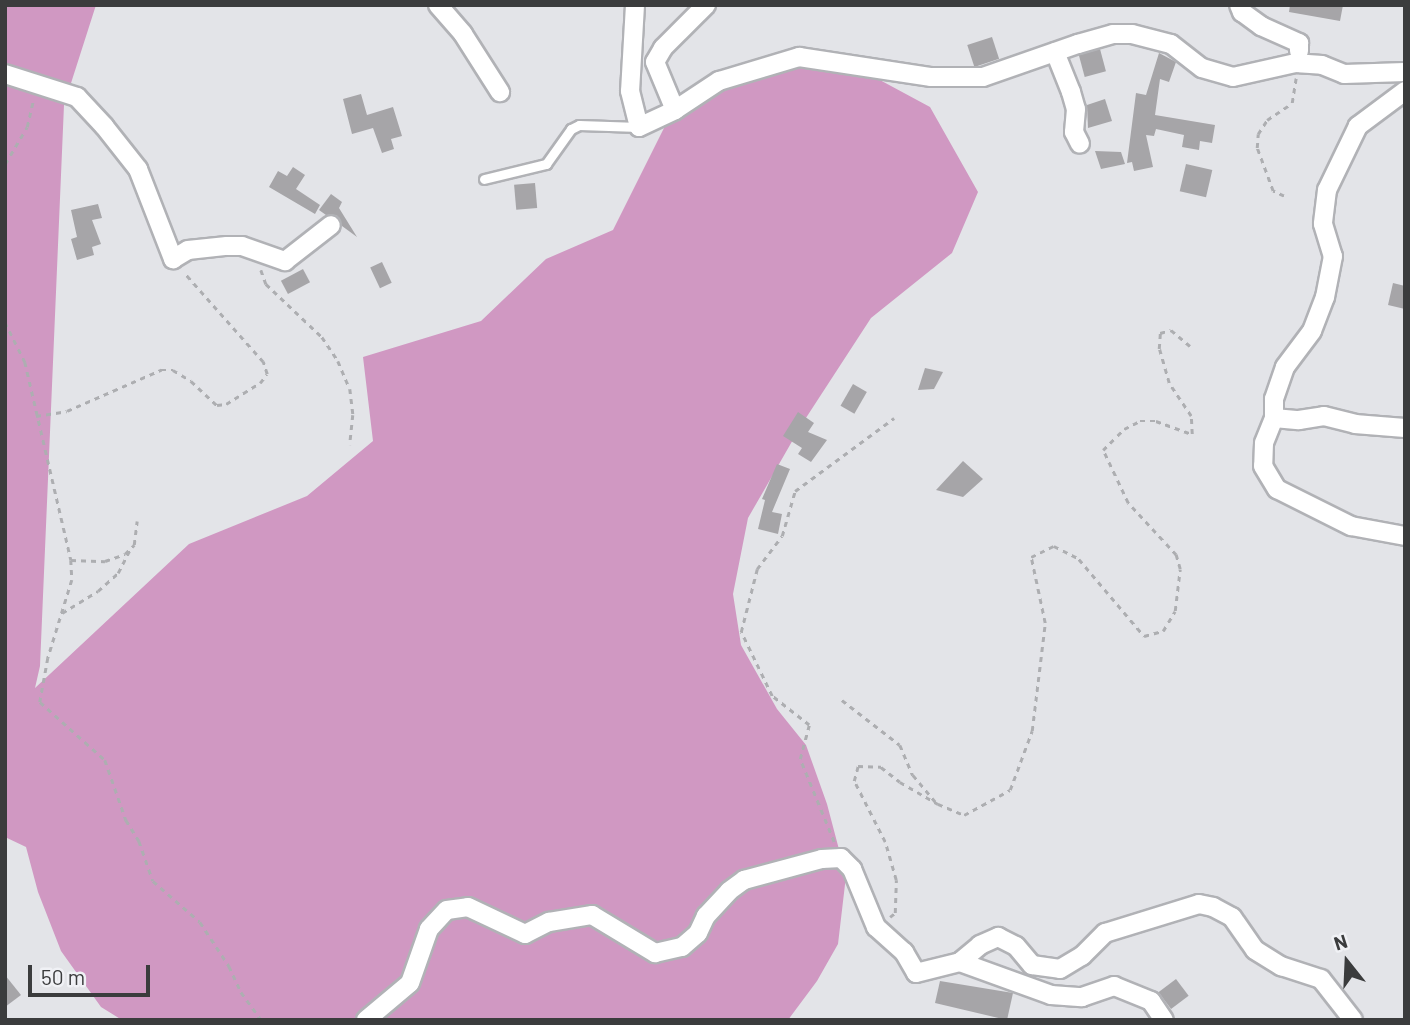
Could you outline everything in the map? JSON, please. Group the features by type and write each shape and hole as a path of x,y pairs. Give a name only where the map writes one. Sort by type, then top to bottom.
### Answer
{"street":[{"path":"438,5 463,34 500,92"},
{"path":"635,5 630,91 639,127 675,110 719,82 799,57 931,77 983,77 1113,34 1132,34 1171,44 1202,68 1233,77 1297,57 1344,74 1405,72"},
{"path":"675,110 655,62 663,48 706,5"},
{"path":"1239,5 1242,12 1261,26 1299,43 1297,57"},
{"path":"1055,52 1076,109 1074,132 1080,144"},
{"path":"5,74 77,97 138,169 173,259 188,250 206,246 242,246 285,261 331,225"},
{"path":"1405,91 1358,126 1326,190 1323,224 1333,256 1325,297 1312,331 1285,367 1274,399 1274,418 1264,443 1263,466 1277,489 1351,526 1405,536"},
{"path":"1274,418 1298,420 1324,416 1355,424 1405,428"},
{"path":"366,1020 410,983 429,929 447,910 467,907 525,934 549,922 592,915 655,953 682,947 698,933 706,916 729,891 744,880 821,859 841,858 852,869 876,927 904,953 916,973 960,962 980,945 998,937 1016,946 1032,965 1060,969 1082,956 1105,933 1199,904 1232,917 1255,950 1281,966 1321,979 1353,1020"},
{"path":"960,962 1051,995 1082,997 1114,986 1151,1001 1164,1020"}],"lane":[{"path":"484,179 546,164 571,129 579,125 639,127"}],"path":[{"path":"1284,196 1273,191 1257,148 1258,134 1267,120 1292,103 1297,57"},
{"path":"5,164 27,127 29,109 40,85"},
{"path":"254,250 265,284 322,337 338,360 350,388 353,415 350,445"},
{"path":"36,416 67,411 161,370 173,370 191,381 217,405 226,404 260,383 267,374 263,362 173,259"},
{"path":"5,322 24,362 71,560 72,580 48,659 40,702 105,760 125,820 139,841 153,881 200,922 229,966 241,992 261,1020"},
{"path":"876,927 895,913 896,880 885,842 854,781 858,766 881,767 900,782 938,804 964,815 1010,790 1032,731 1045,623 1031,557 1054,546 1080,559 1144,636 1163,631 1175,611 1180,569 1176,555 1128,503 1103,450 1124,429 1140,421 1156,421 1192,434 1191,416 1170,383 1159,349 1160,333 1171,330 1190,346"},
{"path":"841,858 800,759 808,725 772,696 741,632 757,569 782,536 795,491 894,418"},
{"path":"62,613 118,573 134,545 137,521"},
{"path":"71,560 105,561 130,549"},
{"path":"842,700 900,745 913,775 938,804"}],"shaded area":[{"path":"5,5 96,5 64,105 40,666 35,688 189,544 307,496 373,441 363,357 481,321 546,259 613,230 665,126 713,89 822,61 878,79 930,107 978,192 952,253 871,318 802,424 748,518 733,594 741,645 777,709 806,745 827,804 846,876 838,944 817,981 788,1020 122,1020 101,1007 61,951 38,892 26,847 5,837"}],"building":[{"path":"1290,5 1343,5 1340,21 1289,12"},
{"path":"992,37 999,59 974,67 967,45"},
{"path":"1100,49 1106,71 1085,77 1079,55"},
{"path":"1159,53 1176,62 1169,82 1160,79 1155,115 1215,125 1212,143 1200,141 1199,150 1182,147 1184,135 1156,129 1154,136 1146,135 1153,167 1134,171 1132,162 1127,163 1136,93 1146,95"},
{"path":"361,94 367,115 393,107 402,136 391,139 394,149 382,153 373,128 352,134 343,99"},
{"path":"1105,99 1112,121 1088,128 1087,105"},
{"path":"1095,151 1121,152 1125,164 1101,169"},
{"path":"1186,164 1212,170 1206,197 1180,191"},
{"path":"293,167 305,175 296,189 320,205 315,214 269,187 278,171 287,176"},
{"path":"535,183 537,208 516,210 514,185"},
{"path":"331,194 342,202 339,208 357,237 342,226 336,215 326,215 319,210"},
{"path":"98,204 102,218 92,220 101,244 92,247 94,255 77,260 71,239 77,237 71,210"},
{"path":"382,262 392,283 380,288 370,267"},
{"path":"303,269 310,282 288,294 281,281"},
{"path":"1393,283 1405,286 1405,309 1388,305"},
{"path":"925,368 943,372 934,389 918,390"},
{"path":"853,384 867,392 854,414 840,406"},
{"path":"798,412 814,423 808,432 827,440 811,462 798,454 802,448 783,436"},
{"path":"963,461 983,479 963,497 936,490"},
{"path":"777,464 790,469 772,512 782,514 778,534 758,529 765,500 762,499"},
{"path":"5,975 21,995 5,1007"},
{"path":"1176,979 1189,996 1171,1009 1158,992"},
{"path":"940,981 1013,993 1007,1020 935,1003"}]}
